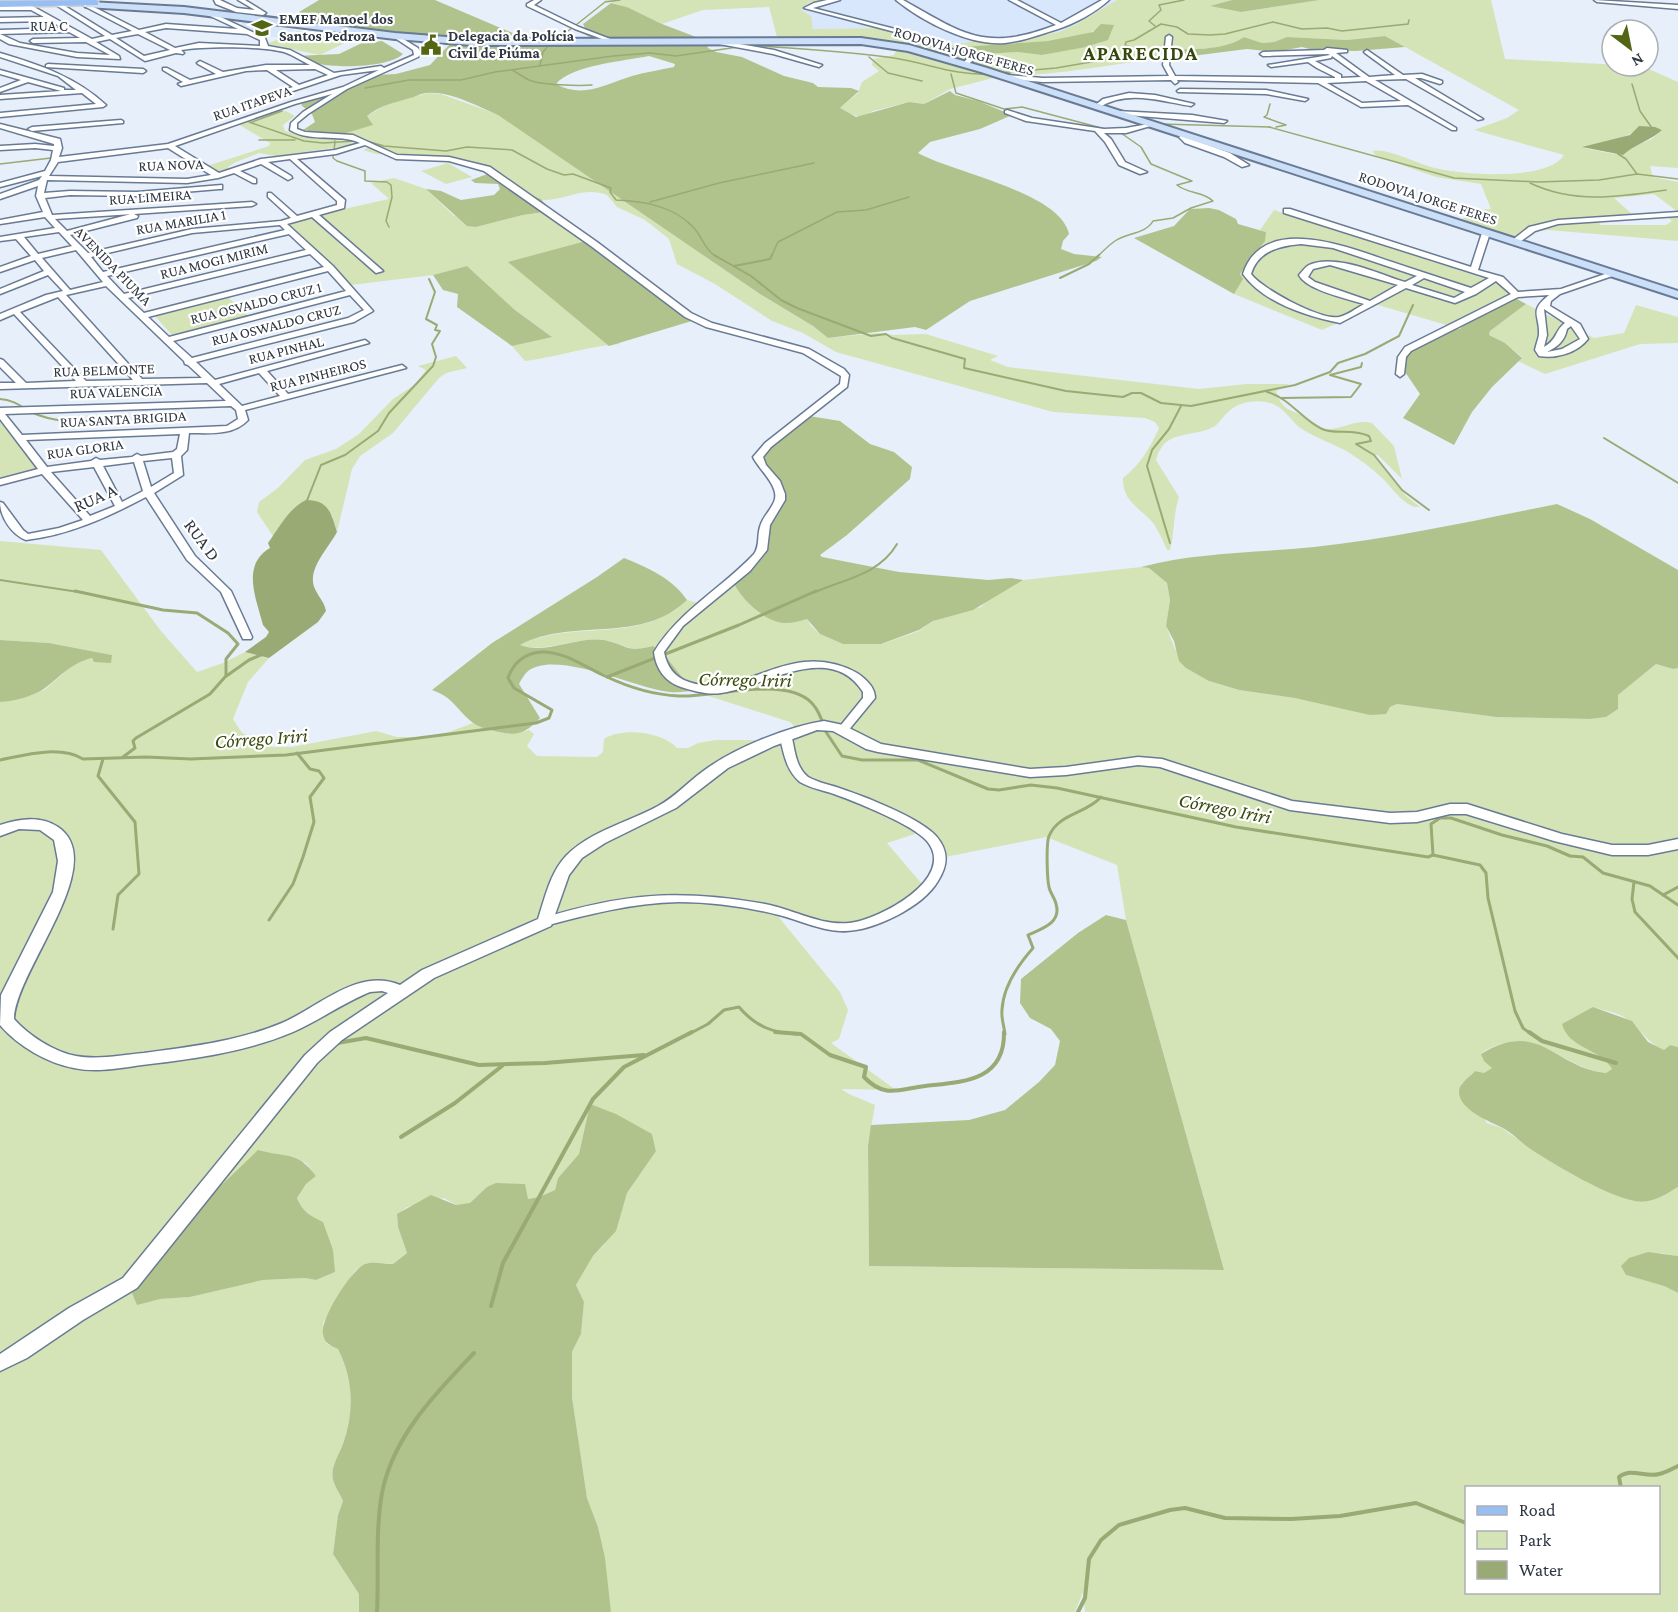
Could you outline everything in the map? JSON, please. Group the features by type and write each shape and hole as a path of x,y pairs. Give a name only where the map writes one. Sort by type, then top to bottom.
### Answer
{"main road":[{"name":"RODOVIA JORGE FERES","path":"93,2 262,16 395,36 492,43 861,41 909,48 982,64 984,70 1678,295"},
{"path":"0,6 93,2"},
{"path":"32,5 93,2"}],"street":[{"path":"217,0 218,3 230,8 262,16"},
{"path":"241,0 262,16"},
{"path":"538,0 529,5 577,28 615,42"},
{"path":"837,0 807,8 897,31 969,61"},
{"path":"899,0 960,33 986,41 1011,40 1063,26 1107,0"},
{"path":"1012,0 1063,26"},
{"path":"1597,0 1678,7"},
{"path":"93,2 98,9 137,32 177,51"},
{"path":"58,4 144,58 205,45 266,48 283,50 333,75"},
{"path":"0,34 8,41 68,54 118,58 32,5"},
{"path":"207,13 263,39"},
{"path":"0,20 53,19"},
{"name":"RUA C","path":"8,41 91,41 170,26 247,32"},
{"path":"0,34 72,30"},
{"path":"395,36 412,46 418,53 410,59 345,88 331,99 302,115 294,123 294,130 304,134 351,136 391,156 449,159 486,170 594,244 688,315 709,325 806,351 841,371 846,380 844,385 768,445 758,457 762,466 775,481 780,494 780,500 765,525 762,550 759,556 686,618 666,640 659,652 664,670 671,678 692,688 704,690 740,686 794,666 821,663 832,665 860,680 869,692 869,698 833,727 786,738 716,769 670,806 575,856 568,863 560,879 545,922"},
{"path":"1169,37 1166,65 1180,91 1204,118"},
{"path":"253,47 263,39"},
{"path":"263,39 263,45 266,48"},
{"path":"706,41 774,52 819,65"},
{"path":"205,45 206,52 211,54 283,50"},
{"path":"1327,50 1368,79 1454,129"},
{"path":"1295,81 1262,56 1327,50 1345,51"},
{"path":"1366,52 1480,119"},
{"path":"0,55 60,75 103,105 0,115"},
{"path":"1271,65 1336,56"},
{"path":"1310,60 1339,76 1337,80"},
{"path":"200,63 221,74"},
{"path":"35,65 143,71"},
{"path":"181,84 221,74 266,67 319,68"},
{"path":"266,67 298,87"},
{"path":"269,97 333,75 391,67"},
{"path":"165,69 189,82"},
{"path":"0,72 70,92"},
{"path":"1006,77 1043,80 1173,78 1320,81 1428,76 1440,82"},
{"path":"0,90 30,79"},
{"path":"1231,79 1266,92"},
{"path":"1320,81 1361,105 1409,103"},
{"name":"RUA ITAPEVA","path":"55,160 172,147 293,103 345,88"},
{"path":"0,97 85,91"},
{"path":"1180,91 1266,92 1305,99"},
{"path":"1096,107 1112,97 1124,94 1191,104"},
{"path":"1007,112 1028,121 1098,131 1127,130 1152,124"},
{"path":"1117,113 1224,121"},
{"path":"0,132 121,122"},
{"path":"0,126 52,138 58,144 58,148 34,146 0,148"},
{"path":"1098,131 1108,141 1122,163 1143,172"},
{"path":"1185,135 1183,137 1188,141 1227,154 1245,165"},
{"name":"RUA NOVA","path":"44,178 95,177 175,182 218,176 261,161 336,152 366,144"},
{"path":"172,147 218,176"},
{"name":"AVENIDA PIUMA","path":"58,148 55,160 44,178 40,196 48,216 108,283 236,406"},
{"name":"RUA MARILIA 1","path":"86,256 192,231 282,223 337,208 343,202 291,157"},
{"path":"261,161 288,178"},
{"path":"236,171 253,181"},
{"path":"0,184 44,178"},
{"path":"0,197 44,178"},
{"path":"0,239 62,232 156,211 175,182"},
{"path":"40,196 219,187"},
{"path":"271,195 296,219"},
{"name":"RUA LIMEIRA","path":"0,222 48,216 252,204"},
{"path":"1287,211 1495,278 1505,282 1516,295"},
{"path":"1514,242 1532,229 1558,222 1678,214"},
{"path":"315,215 379,271"},
{"path":"282,223 352,292"},
{"path":"101,275 291,231"},
{"path":"1474,271 1486,233"},
{"path":"18,236 140,382"},
{"path":"1424,275 1345,318 1337,320 1273,297 1255,286 1247,274 1248,265 1259,252 1286,244 1323,243 1360,254 1473,291"},
{"path":"1360,254 1386,243"},
{"path":"0,270 35,257 77,247"},
{"name":"RUA MOGI MIRIM","path":"122,297 311,251"},
{"path":"1372,304 1312,284 1303,275 1310,267 1337,264 1455,301 1495,278"},
{"path":"142,316 330,268"},
{"path":"0,292 48,272"},
{"path":"1400,374 1402,357 1408,349 1516,295 1558,291 1614,274"},
{"path":"0,316 64,293 108,283"},
{"path":"1540,352 1542,332 1538,313 1540,306 1558,291"},
{"name":"RUA OSWALDO CRUZ","path":"188,362 351,320 369,311 352,292"},
{"name":"RUA OSVALDO CRUZ 1","path":"166,340 352,292"},
{"path":"1540,352 1550,355 1583,340 1583,333 1572,322 1547,309 1547,300"},
{"path":"14,310 84,384"},
{"path":"1540,352 1561,339 1563,328 1572,322"},
{"name":"RUA PINHAL","path":"211,381 365,343"},
{"path":"0,362 23,385"},
{"name":"RUA PINHEIROS","path":"236,406 286,397 402,368"},
{"path":"261,370 286,397"},
{"name":"RUA BELMONTE","path":"0,386 211,381"},
{"name":"RUA VALENCIA","path":"0,412 236,406"},
{"name":"RUA SANTA BRIGIDA","path":"19,438 228,429 242,422 236,406"},
{"path":"0,412 44,470 89,521"},
{"path":"176,455 183,450 185,431"},
{"name":"RUA GLORIA","path":"0,482 44,470 96,461 176,455"},
{"name":"RUA A","path":"0,505 19,532 26,537 89,521 148,492 180,473 176,455"},
{"path":"137,458 148,492"},
{"path":"96,461 104,480 120,506"},
{"name":"RUA D","path":"148,492 191,558 226,591 247,638"},
{"path":"833,727 867,745 878,748 1005,770 1047,773 1151,761 1175,766 1290,805 1306,808 1396,818 1417,817 1450,809 1467,809 1559,838 1612,850 1648,850 1678,844"},
{"path":"0,1363 29,1347 83,1309 116,1295 130,1283 311,1059 336,1036 400,992 454,961 501,943 545,922 613,902 668,897 745,904 849,927 872,921 910,902 924,891 933,881 941,862 941,853 930,837 856,799 804,779 794,768 786,738"},
{"path":"0,831 20,824 41,825 56,832 66,852 65,881 60,895 17,966 1,1001 0,1011 3,1019 12,1027 54,1055 86,1064 121,1062 206,1050 276,1032 368,986 384,985 400,992"}],"shaded area":[{"path":"319,0 435,0 529,40 445,39 319,25 324,24 299,12"},
{"path":"823,0 1117,0 1059,32 1002,43 973,41 940,48 879,28 813,29 800,11 808,3"},
{"path":"1232,0 1320,0 1241,12 1210,6"},
{"path":"611,3 627,7 662,24 704,40 598,42 583,33 586,30 583,24"},
{"name":"EMEF Manoel dos Santos Pedroza","path":"244,22 295,30 281,38 261,35 239,26"},
{"path":"1101,24 1114,25 1108,40 1086,47 1042,55 1017,52 971,55 963,47 1048,41 1093,32"},
{"path":"1385,36 1405,47 1356,51 1313,50 1302,47 1275,52 1247,49 1192,56 1179,53 1180,49 1213,48 1230,44 1244,37 1262,43 1274,42 1287,37 1347,40"},
{"path":"382,41 403,54 382,63 350,66 318,64 296,56 339,54 362,43"},
{"path":"450,44 707,45 716,52 742,57 784,76 813,83 818,87 851,88 859,91 840,108 856,117 909,102 924,104 950,91 955,95 978,101 1012,115 980,129 930,142 918,153 1004,185 1047,206 1061,219 1069,234 1063,241 1061,249 1074,254 1102,257 1096,261 970,301 926,330 915,327 828,338 498,115 463,100 445,94 425,93 372,112 367,116 373,125 336,136 303,130 315,122 312,114 301,105 304,102 345,89 376,75 396,74 430,65","holes":["649,56 675,64 674,67 632,76 594,89 576,90 556,84 574,72 613,62"]},
{"path":"493,172 516,190 541,199 551,211 523,215 476,227 467,226 426,189 441,191 461,200 494,195 500,189 498,184 475,183 471,180"},
{"path":"1190,209 1219,210 1236,219 1238,224 1266,232 1265,241 1240,274 1243,279 1234,294 1134,238 1174,226"},
{"path":"586,241 695,320 609,346 508,262"},
{"path":"467,266 515,310 552,337 512,346 457,307 458,294 443,290 433,275"},
{"path":"1517,299 1526,304 1490,331 1489,335 1505,343 1522,358 1492,387 1472,412 1454,445 1403,418 1420,394 1403,369 1402,350 1405,346 1445,330 1460,329 1486,309"},
{"path":"809,416 840,421 870,444 894,452 912,467 910,479 847,535 820,555 822,557 899,572 988,580 1011,578 1023,580 973,610 933,621 919,630 881,644 843,644 820,634 807,619 792,623 780,622 756,610 743,597 734,583 751,570 766,550 763,530 782,493 758,456"},
{"path":"1557,504 1590,519 1678,570 1678,668 1673,669 1656,664 1618,695 1618,709 1606,717 1590,719 1496,717 1397,704 1390,707 1386,714 1370,715 1295,698 1239,690 1209,681 1186,668 1179,661 1174,641 1166,626 1170,600 1167,583 1149,568 1141,567 1184,558 1314,547 1375,539"},
{"path":"624,558 667,580 687,600 669,614 649,622 628,627 562,632 520,645 540,648 593,639 637,649 653,646 663,653 693,691 656,690 576,667 540,666 527,672 519,684 540,718 529,728 514,734 494,731 477,725 450,700 432,690 492,643"},
{"path":"0,640 49,643 112,655 111,663 94,662 92,658 85,660 35,694 17,700 0,702"},
{"path":"1106,915 1126,920 1224,1270 869,1266 868,1146 871,1125 969,1120 1005,1110 1039,1082 1055,1065 1060,1041 1051,1029 1030,1018 1020,1003 1021,979 1078,933"},
{"path":"1593,1007 1632,1021 1648,1042 1664,1050 1670,1045 1678,1047 1678,1187 1652,1200 1641,1202 1624,1198 1582,1180 1532,1150 1507,1130 1470,1110 1460,1098 1460,1086 1475,1071 1484,1073 1492,1068 1484,1061 1481,1054 1501,1044 1518,1041 1533,1043 1588,1069 1606,1073 1612,1069 1607,1062 1571,1039 1562,1024"},
{"path":"590,1104 616,1114 652,1134 656,1151 627,1193 616,1231 593,1256 576,1285 584,1302 581,1334 572,1352 572,1397 587,1498 598,1527 605,1558 611,1612 359,1612 359,1594 333,1554 338,1515 343,1501 332,1475 347,1432 351,1396 347,1373 338,1349 328,1344 323,1334 323,1327 331,1307 359,1268 371,1263 393,1264 407,1253 398,1227 397,1214 431,1195 456,1205 470,1203 487,1187 496,1183 525,1184 528,1199 555,1190 558,1178 579,1154"},
{"path":"258,1150 296,1158 316,1176 306,1184 297,1198 307,1213 323,1222 333,1250 335,1272 316,1280 305,1278 263,1280 190,1297 160,1299 137,1305 132,1293 146,1279 180,1225"},
{"path":"1648,1252 1678,1256 1678,1293 1664,1286 1626,1275 1621,1266 1629,1258"}],"green space":[{"path":"603,0 823,0 808,3 801,10 811,16 813,29 879,28 940,48 973,41 1002,43 1059,32 1117,0 1232,0 1211,6 1241,12 1320,0 1491,0 1505,59 1600,64 1600,78 1660,78 1660,74 1678,82 1678,168 1650,166 1653,177 1678,182 1678,212 1654,194 1614,198 1633,215 1585,217 1590,222 1599,222 1600,225 1666,225 1672,221 1664,214 1678,214 1678,241 1548,230 1528,232 1519,240 1459,221 1478,210 1491,209 1481,184 1436,177 1379,157 1373,151 1394,154 1444,170 1481,174 1522,173 1540,169 1555,164 1564,155 1474,130 1507,118 1519,110 1385,36 1347,40 1287,37 1274,42 1262,43 1244,37 1214,48 1181,49 1179,53 1192,56 1027,75 1029,79 1015,79 914,46 855,38 777,37 769,7 703,10 662,24 627,7","holes":["1096,29 1101,43 1042,55 1017,52 971,55 990,46 1062,40 1088,34","1662,129 1652,139 1614,154 1584,148 1619,139 1636,131"]},
{"path":"297,31 351,40 320,55 267,44"},
{"path":"904,49 997,77 950,89 924,104 909,102 873,111 861,117 846,113 840,108 858,93 862,82 879,71 872,65 873,59 894,55 896,51"},
{"path":"429,93 441,94 499,115 828,338 877,333 926,334 998,356 990,360 1008,367 1199,389 1247,384 1289,384 1276,391 1282,403 1289,410 1321,427 1330,429 1361,422 1372,423 1394,446 1402,479 1378,455 1373,455 1405,495 1420,507 1414,507 1404,501 1381,477 1354,456 1299,427 1279,407 1269,403 1250,402 1233,408 1214,427 1171,439 1160,450 1156,460 1179,497 1172,543 1170,550 1167,550 1154,524 1129,499 1123,478 1139,462 1156,435 1159,428 1155,422 1145,418 1053,412 836,352 803,333 772,321 715,284 677,264 669,239 645,220 617,207 607,195 591,192 552,199 537,199 530,197 499,175 479,167 435,158 376,154 363,150 368,148 367,141 336,136 372,125 367,116 391,102"},
{"path":"278,110 295,116 283,125 285,131 302,135 329,136 354,143 354,145 276,156 259,153 236,162 227,170 216,172 207,166 269,146 270,143 238,124"},
{"path":"448,163 472,177 446,184 421,171"},
{"path":"394,178 426,189 453,215 476,227 523,215 551,211 591,242 520,267 522,274 533,277 552,296 620,344 525,361 512,346 551,336 515,310 467,266 433,275 343,286 281,223 389,199 371,183"},
{"path":"1274,210 1525,291 1513,299 1479,311 1460,329 1378,305 1322,330 1234,294 1240,275 1265,238 1266,232 1260,230"},
{"path":"228,297 248,316 172,335 154,315"},
{"path":"1526,304 1594,338 1624,333 1636,305 1678,317 1678,343 1640,344 1545,374 1518,361 1522,357 1505,343 1489,335 1490,331"},
{"path":"456,356 467,368 446,373 439,378 393,433 360,456 352,469 337,532 332,515 290,512 273,536 257,512 259,502 278,488 305,460 336,449 359,434 393,399 416,384 426,370 418,366"},
{"path":"0,417 38,469 0,478"},
{"path":"0,541 101,550 161,631 197,672 245,652 269,658 248,682 233,719 242,733 273,747 292,747 376,731 397,737 423,737 449,732 473,723 500,732 514,733 529,730 534,734 527,746 537,756 597,757 603,752 604,739 621,733 652,735 662,738 677,748 688,748 698,743 716,740 777,740 800,732 790,722 693,691 663,653 653,646 637,649 593,639 539,647 519,645 540,637 561,633 628,627 649,622 669,614 687,600 702,604 734,583 743,597 756,610 772,620 787,623 807,619 820,634 843,644 882,644 919,631 933,621 981,607 990,598 1023,580 1149,568 1167,583 1170,600 1166,626 1175,649 1209,681 1239,690 1295,698 1390,707 1397,704 1496,717 1590,719 1605,717 1618,709 1618,695 1656,664 1673,669 1678,668 1678,1047 1670,1045 1664,1050 1657,1047 1627,1019 1614,1012 1593,1007 1596,1054 1608,1062 1612,1069 1606,1073 1574,1063 1533,1043 1518,1041 1501,1044 1481,1053 1492,1068 1484,1073 1475,1071 1461,1084 1487,1123 1502,1128 1532,1150 1587,1181 1661,1197 1678,1187 1678,1256 1660,1253 1626,1275 1664,1286 1678,1293 1678,1612 1085,1612 1083,1592 1075,1612 611,1612 598,1527 587,1498 572,1397 572,1352 581,1334 584,1302 576,1285 593,1256 604,1245 627,1193 656,1150 652,1134 590,1105 579,1154 558,1178 555,1190 528,1199 456,1205 444,1198 407,1207 397,1215 398,1227 407,1253 393,1264 367,1263 355,1271 323,1323 327,1344 338,1349 350,1384 347,1432 332,1475 343,1501 338,1515 333,1554 359,1594 359,1612 0,1612 0,702 29,696 44,690 78,661 112,655 49,643 0,640","holes":["921,832 945,857 1046,837 1117,865 1126,920 1224,1270 869,1266 868,1146 875,1105 841,1089 896,1090 831,1043 839,1039 848,1010 840,992 777,915 836,927 865,926 927,890 887,843","279,1154 306,1163 316,1176 306,1184 297,1198 301,1208 312,1217 335,1272 316,1280 305,1278 263,1280 190,1297 160,1299 132,1293"]}],"water":[{"path":"1639,126 1662,130 1623,155 1582,147 1630,135"},
{"path":"306,500 319,502 328,508 337,532 313,574 315,589 326,611 318,622 269,658 245,652 266,637 269,632 263,625 254,593 253,573 256,563 261,555 270,548 268,543 284,519"}],"waterway":[{"path":"576,25 605,2 620,0"},
{"path":"1155,26 1149,21 1161,10 1159,5 1184,0"},
{"path":"998,73 1056,68 1126,56 1131,47 1125,45 1126,42 1134,40 1161,24 1177,27 1188,34 1210,35 1225,34 1273,22 1302,29 1327,28 1342,31 1408,24 1409,20"},
{"path":"554,41 572,28"},
{"path":"540,65 543,52 549,45"},
{"path":"748,45 876,56 965,73 989,74"},
{"path":"365,88 409,80 461,80 495,72 613,56 650,53 676,56 738,47"},
{"path":"869,57 888,73 922,81"},
{"path":"512,70 534,82 592,85"},
{"path":"951,74 956,93 1004,109 1022,107 1109,130"},
{"path":"1632,84 1640,111 1652,128"},
{"path":"1270,104 1267,115 1264,117 1286,125 1276,127"},
{"path":"252,122 282,111"},
{"path":"249,122 304,141 335,142"},
{"path":"1160,124 1270,127"},
{"path":"1119,129 1144,125"},
{"path":"1269,127 1454,178 1538,182 1599,180 1637,174"},
{"path":"1099,255 1115,241 1141,231 1153,221 1173,218 1191,208 1213,201 1177,185 1192,181 1151,164 1141,147 1121,133"},
{"path":"259,140 295,140"},
{"path":"335,142 356,141"},
{"path":"334,151 335,142"},
{"path":"370,142 384,146 446,151 467,147 512,150 547,169 564,175 573,174 611,188 610,192 616,200 648,203 677,214 694,228 716,256"},
{"path":"333,154 333,158 337,161 365,171 365,181 387,182 391,185 392,197 386,221 389,227"},
{"path":"1618,154 1626,159 1637,174"},
{"path":"0,164 51,158"},
{"path":"650,202 719,183 814,163"},
{"path":"154,169 169,169"},
{"path":"1637,174 1678,179"},
{"path":"1530,183 1563,194 1597,197 1666,190"},
{"path":"771,257 778,242 837,212 866,210 909,197"},
{"path":"1060,278 1089,264 1099,255"},
{"path":"716,256 751,276 781,300 797,308 871,336 886,334 892,338 965,359 964,368 1066,391 1123,397 1132,393 1141,393 1161,403 1191,406 1295,385 1330,372 1338,363 1365,354 1399,336 1413,305"},
{"path":"734,266 771,257"},
{"path":"306,503 321,465 345,455 378,431 389,413 433,366 436,357 432,344 440,331 435,330 437,325 426,319 435,292 429,279"},
{"path":"1281,398 1351,397 1361,384 1330,375 1361,367 1362,363"},
{"path":"1267,392 1282,399 1322,429 1333,432 1356,432 1369,436 1371,441 1356,444 1374,455 1402,490 1429,510"},
{"path":"0,399 11,401 38,415 58,420 88,421 118,416"},
{"path":"1170,543 1147,466 1152,450 1169,429 1181,406"},
{"path":"1604,438 1678,483"},
{"path":"813,593 871,569 881,563 897,544"},
{"path":"0,580 82,593"},
{"path":"75,591 82,593"},
{"path":"607,677 739,625 816,591"},
{"path":"82,593 163,610 197,613 228,633 238,644 226,659 226,675"},
{"name":"Córrego Iriri","path":"297,754 536,723 549,718 552,710 514,688 508,678 520,660 530,654 541,652 558,654 607,677"},
{"path":"123,757 135,748 133,741 136,738 210,694 225,677 249,660 263,654"},
{"name":"Córrego Iriri","path":"607,677 641,690 679,696 771,689 789,691 804,697 815,707 823,723"},
{"name":"Córrego Iriri","path":"824,729 842,756 862,760 918,760 988,789 999,790 1031,785 1101,797"},
{"name":"Córrego Iriri","path":"0,760 53,752 74,755 83,759 146,757 191,759 297,754"},
{"path":"269,920 293,884 314,822 310,797 324,778 319,771 310,769 297,754"},
{"path":"103,759 98,776 135,822 139,874 118,895 113,929"},
{"path":"1005,1034 1002,1016 1003,1001 1012,977 1033,948 1028,935 1044,928 1056,916 1056,904 1048,876 1049,836 1059,823 1095,803 1101,797"},
{"name":"Córrego Iriri","path":"1101,797 1236,827 1428,857 1433,855"},
{"name":"Córrego Iriri","path":"1433,855 1431,824 1440,818 1451,818 1502,835 1547,846 1570,856 1583,857 1603,873 1650,886 1663,895"},
{"path":"1433,855 1480,865 1486,873 1488,898 1515,1011 1523,1028 1531,1034"},
{"name":"Córrego Iriri","path":"1634,882 1632,899 1635,912 1678,958"},
{"path":"1663,895 1678,887"},
{"name":"Córrego Iriri","path":"1663,895 1678,905"},
{"path":"689,1034 708,1024 724,1010 739,1007 758,1024 789,1033"},
{"path":"491,1306 503,1263 593,1099 624,1067 692,1032"},
{"path":"775,1032 789,1033"},
{"path":"789,1033 801,1034 830,1055 866,1067 864,1077 879,1088 893,1091 953,1083 978,1076 989,1070 997,1061 1002,1049 1004,1032"},
{"path":"1529,1032 1542,1041 1616,1063"},
{"path":"789,1033 797,1034"},
{"path":"337,1043 366,1038 479,1065 545,1063 644,1055"},
{"path":"401,1137 455,1103 502,1066"},
{"path":"377,1612 379,1523 382,1493 388,1472 406,1434 418,1417 474,1353"},
{"path":"1621,1486 1619,1477 1624,1474 1654,1475 1678,1466"},
{"path":"1078,1612 1085,1598 1089,1559 1101,1540 1119,1525 1170,1510 1185,1508 1225,1518 1291,1519 1340,1516 1416,1503 1465,1523"}],"place":[{"name":"EMEF Manoel dos Santos Pedroza","path":"262,28"},
{"name":"Delegacia da Polícia Civil de Piúma","path":"431,45"}],"district":[{"name":"APARECIDA","path":"1141,53"}]}
